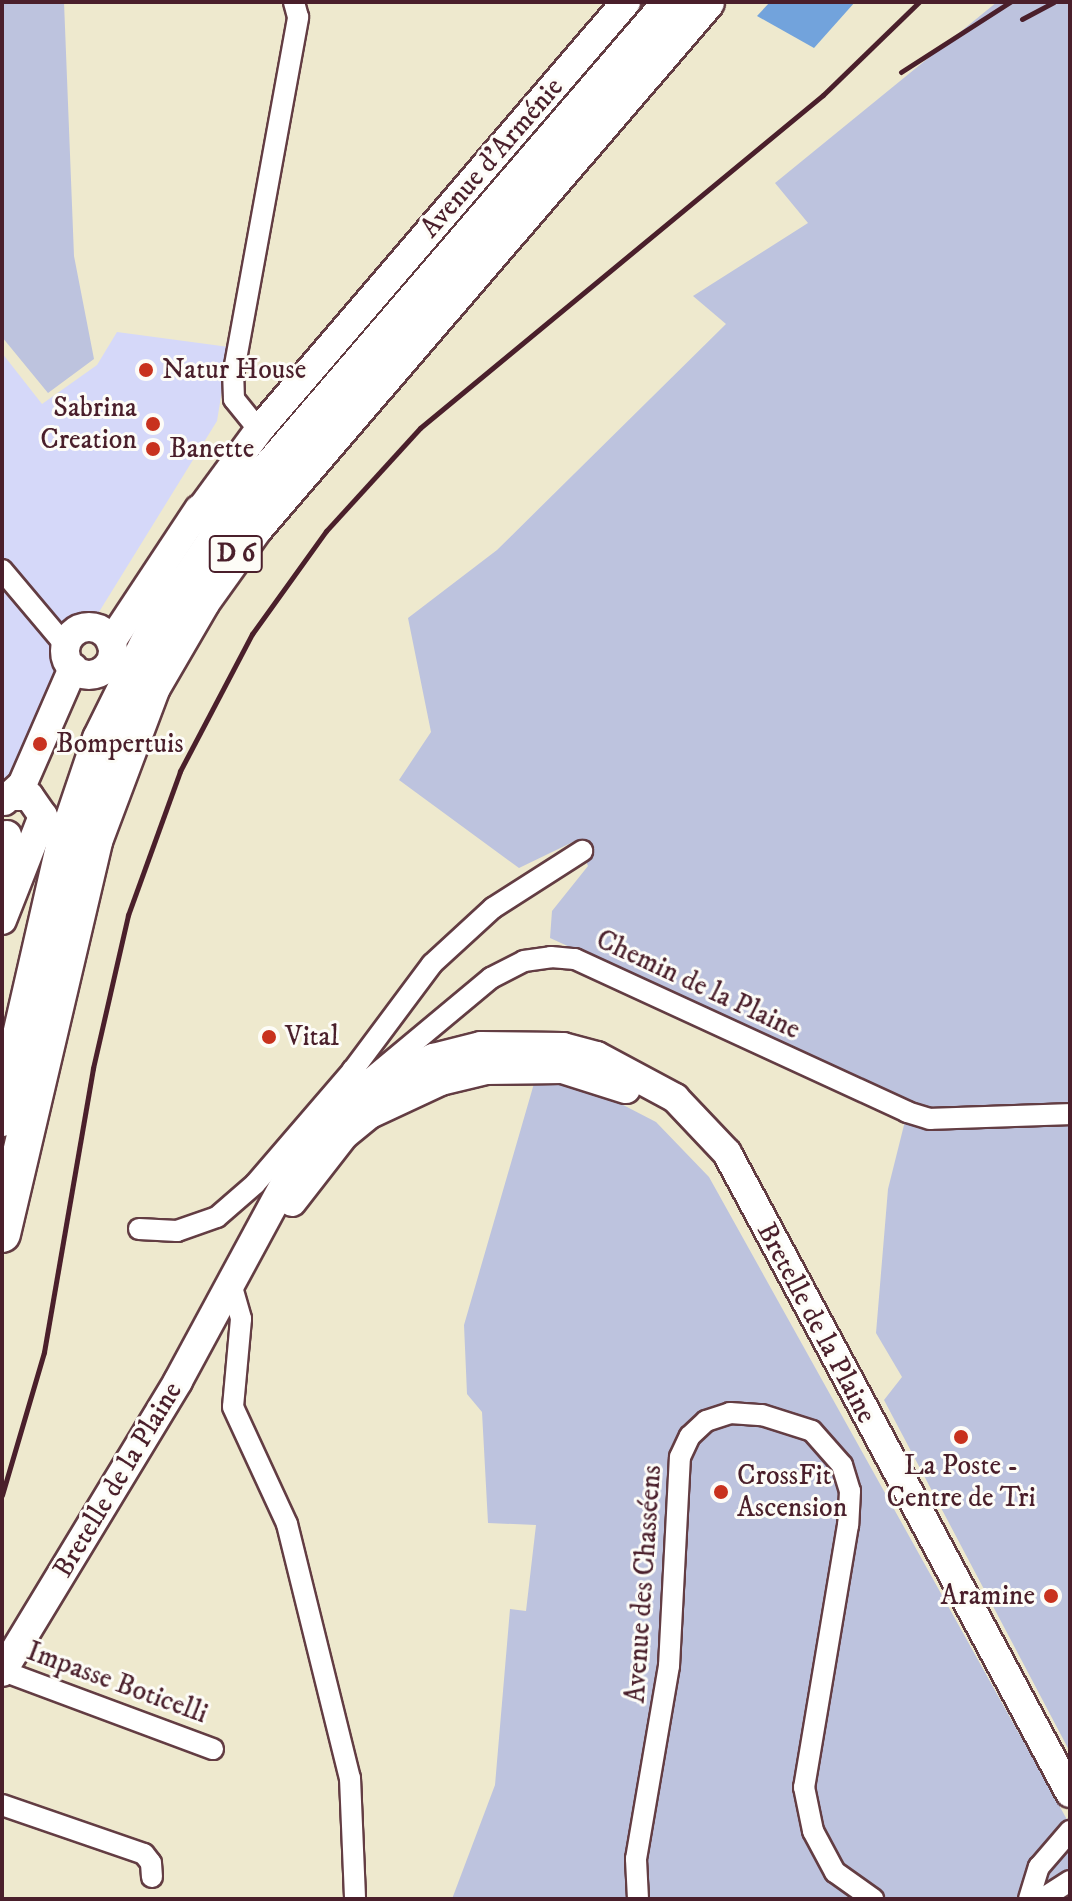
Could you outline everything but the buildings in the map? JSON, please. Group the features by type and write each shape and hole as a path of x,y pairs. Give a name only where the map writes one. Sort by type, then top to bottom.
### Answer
{"highway":[{"name":"D 6","path":"2,1118 64,848 101,739 153,634 244,499 672,2"},
{"name":"D 6","path":"2,1234 94,841 152,687 202,601 255,527 706,2"}],"main road":[{"name":"Avenue d'Arménie","path":"104,636 160,571 255,426 358,313 626,2"},
{"path":"79,630 104,636 109,665 98,674 78,672 66,654 70,638 79,630"},
{"path":"6,800 22,785 78,672"},
{"path":"2,920 16,874 43,816 39,804 78,672"},
{"path":"6,800 22,794 39,804"},
{"path":"5,833 21,839 35,833"},
{"path":"5,833 16,874"},
{"name":"Bretelle de la Plaine","path":"2,1671 232,1287 295,1165 328,1122 367,1086 433,1058 481,1046 574,1050 633,1073 675,1098 727,1153 744,1191 1070,1793"}],"street":[{"path":"255,426 234,399 233,376 298,17 294,2"},
{"path":"2,570 61,640"},
{"path":"139,1229 177,1231 217,1217 367,1086 407,995 466,930 582,851"},
{"name":"Chemin de la Plaine","path":"367,1086 491,978 524,961 551,957 575,959 907,1112 930,1119 1070,1114"},
{"path":"232,1287 241,1319 233,1407 280,1502 298,1566 353,1798 355,1899"},
{"name":"Avenue des Chasséens","path":"638,1899 636,1859 669,1666 680,1457 690,1436 706,1421 730,1413 762,1415 812,1431 842,1465 850,1491 848,1525 804,1787 813,1831 835,1872 873,1899"},
{"name":"Impasse Boticelli","path":"2,1671 213,1749"},
{"path":"2,1805 144,1854 151,1863 152,1877"},
{"path":"1029,1899 1039,1867 1070,1831"},
{"path":"1042,1899 1070,1881"}],"shaded area":[{"path":"2,2 64,2 74,256 94,359 48,393 2,337"},
{"path":"997,2 1070,2 1070,1109 922,1107 550,938 552,911 588,866 577,840 519,868 399,780 431,732 408,618 497,550 726,324 693,296 808,223 775,183"},
{"path":"117,332 229,347 217,421 99,612 89,625 68,630 50,657 61,669 8,787 2,790 2,353 42,404 97,365"},
{"path":"535,1080 600,1093 656,1122 709,1177 1070,1825 1070,1899 452,1899 495,1785 510,1609 526,1611 536,1525 488,1523 482,1412 467,1394 464,1325"},
{"path":"906,1117 1070,1121 1070,1752 884,1400 902,1377 876,1333 888,1189"}],"water":[{"path":"770,2 855,2 814,48 757,16"}],"railway":[{"path":"2,1495 44,1352 93,1068 128,915 180,771 252,634 326,531 420,428 823,95 919,2"},
{"path":"901,72 1010,2"},
{"path":"1022,19 1054,2"}],"place":[{"name":"Natur House","path":"146,370"},
{"name":"Sabrina Creation","path":"153,424"},
{"name":"Banette","path":"153,449"},
{"name":"Bompertuis","path":"40,744"},
{"name":"Vital","path":"269,1037"},
{"name":"La Poste - Centre de Tri","path":"961,1437"},
{"name":"CrossFit Ascension","path":"721,1492"},
{"name":"Aramine","path":"1051,1596"}]}
